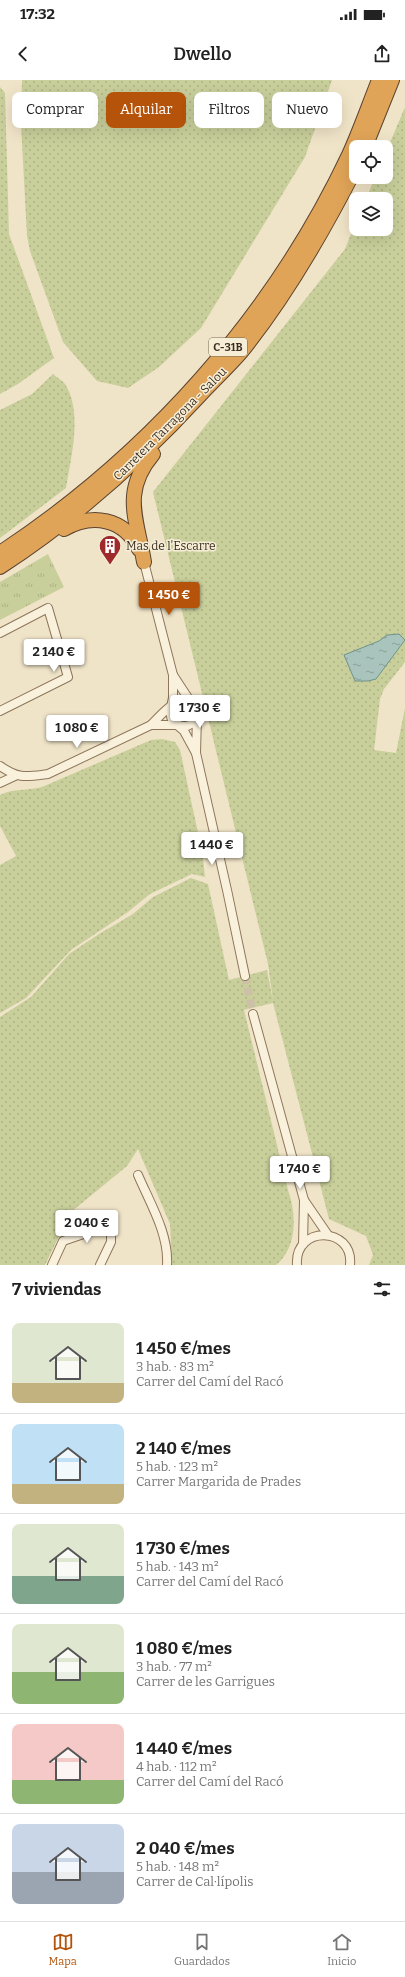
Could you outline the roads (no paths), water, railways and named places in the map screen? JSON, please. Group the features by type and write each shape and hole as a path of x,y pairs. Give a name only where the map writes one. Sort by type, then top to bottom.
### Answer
{"highway":[{"name":"Carretera Tarragona - Salou","path":"0,552 76,498 131,451 159,423 231,344 270,292 319,214 350,154 378,80"},
{"path":"368,140 392,80"},
{"name":"Carretera Tarragona - Salou","path":"0,567 29,549 109,485 144,454 240,352 279,300 329,220 349,181"},
{"path":"144,562 134,510 136,481 144,465 192,412 203,392"},
{"path":"29,549 78,522 93,519 117,525 130,534 135,541 144,562"}],"street":[{"path":"144,562 174,675 172,720 184,731 196,753"},
{"path":"0,633 48,608 68,677 0,711"},
{"path":"174,675 190,701 196,707 196,753 228,890 245,976"},
{"path":"0,783 15,776 48,774 151,725 182,700 190,701"},
{"path":"151,725 188,725 195,720 197,716"},
{"path":"0,766 15,776"},
{"path":"254,1014 304,1200 303,1244 297,1262 290,1265"},
{"path":"138,1176 160,1225 168,1257 167,1265"},
{"path":"304,1200 328,1235"},
{"path":"52,1265 63,1241 104,1227 111,1230 111,1242 100,1265"},
{"path":"303,1244 314,1236 328,1235 335,1237 345,1246 350,1256 350,1265"}],"water":[{"path":"399,634 405,640 376,679 368,681 355,681 344,655 379,641 387,635"}],"tunnel":[{"path":"245,976 253,1014"}],"place":[{"name":"Mas de l'Escarre","path":"110,566"}]}
